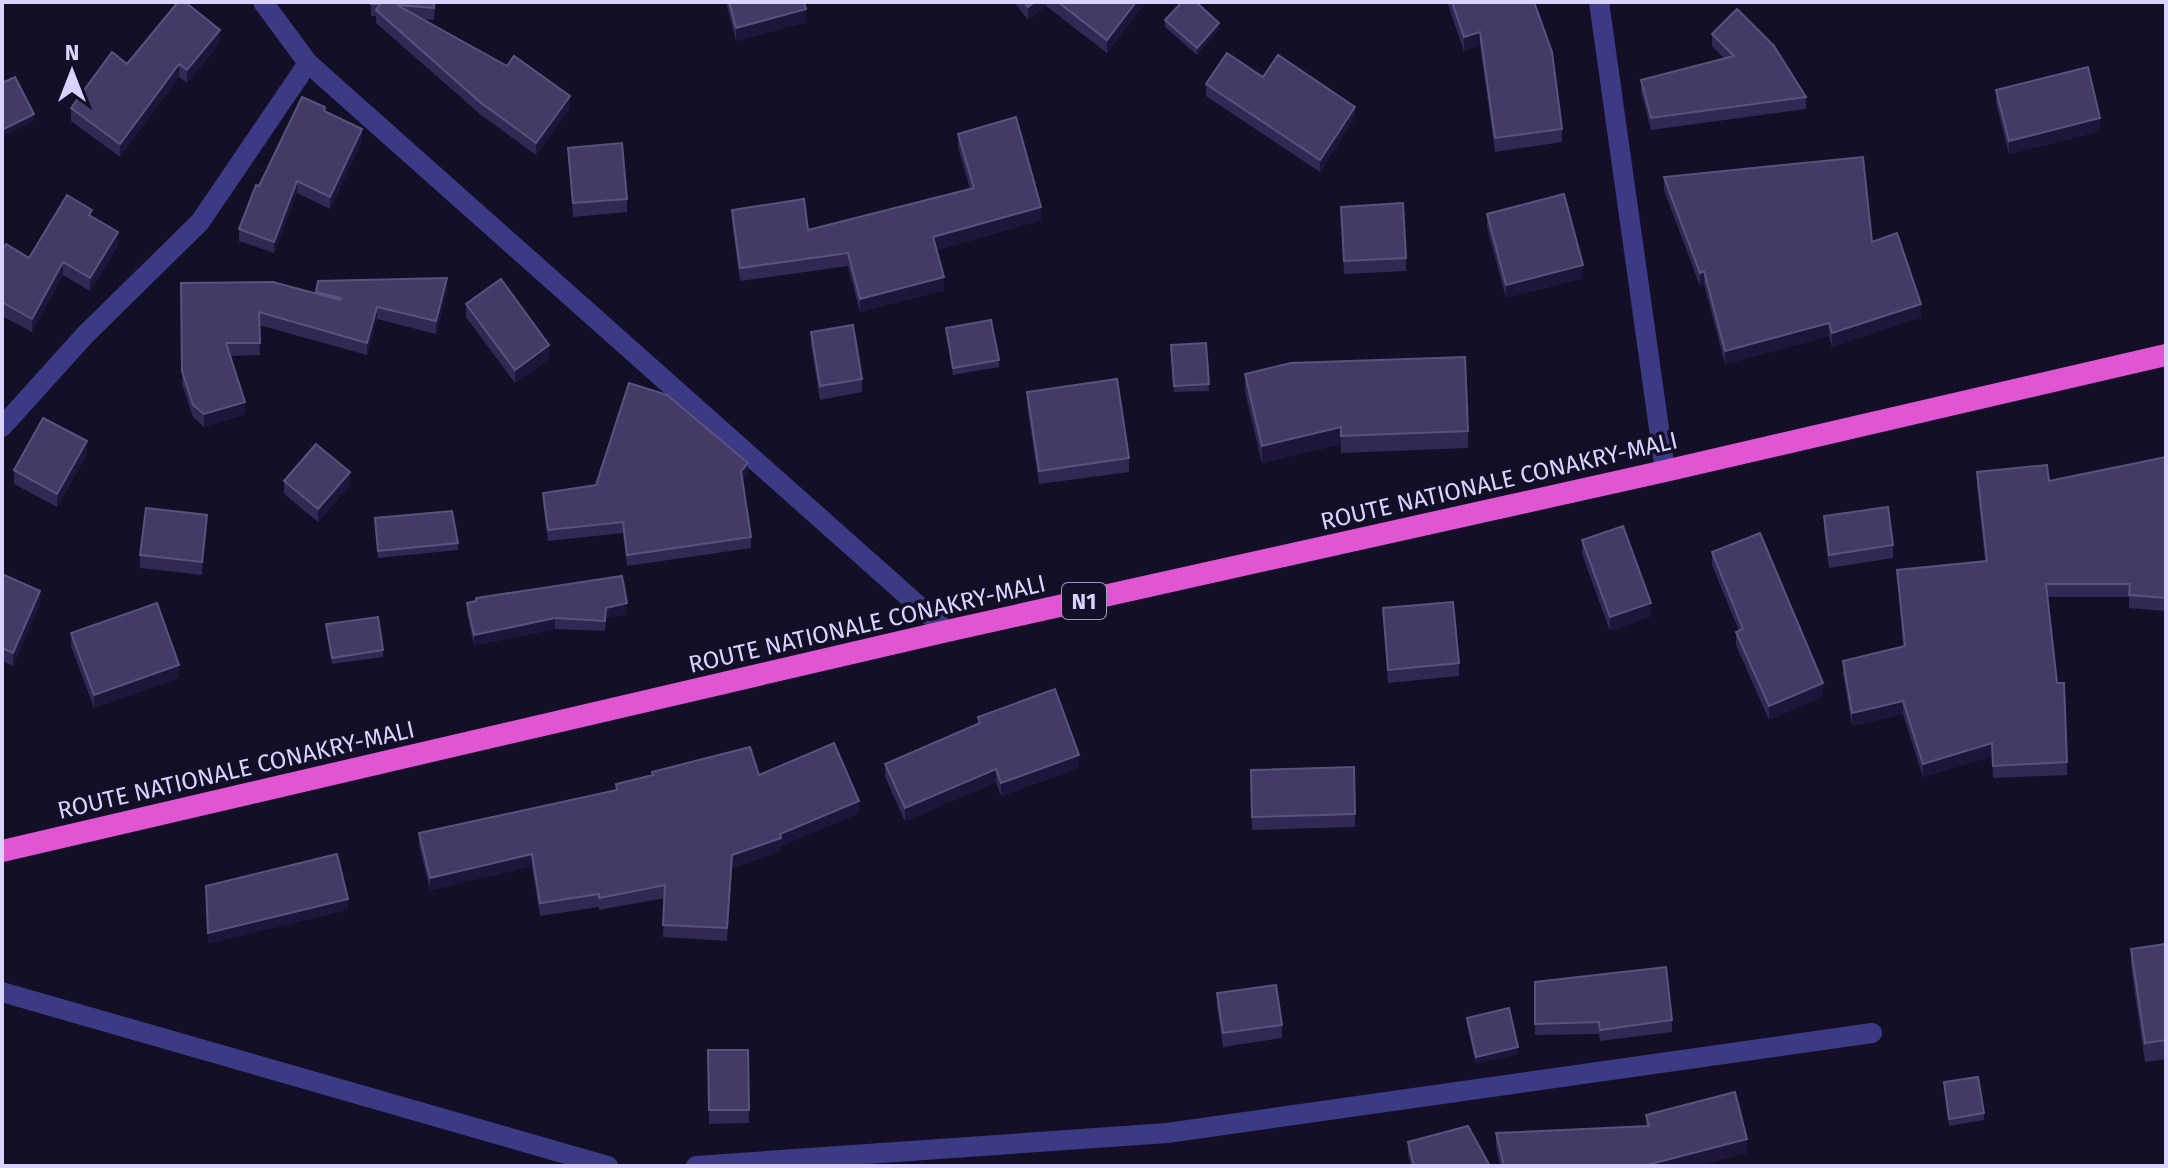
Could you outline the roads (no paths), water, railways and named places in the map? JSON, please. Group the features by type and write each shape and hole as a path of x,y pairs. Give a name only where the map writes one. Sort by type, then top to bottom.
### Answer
{"highway":[{"name":"ROUTE NATIONALE CONAKRY-MALI","path":"2,851 947,631 1665,471 2166,355"}],"street":[{"path":"263,2 308,63 947,631"},
{"path":"1599,2 1665,471"},
{"path":"2,427 85,335 200,222 308,63"},
{"path":"2,992 608,1166"},
{"path":"696,1166 1167,1133 1872,1033"}]}
